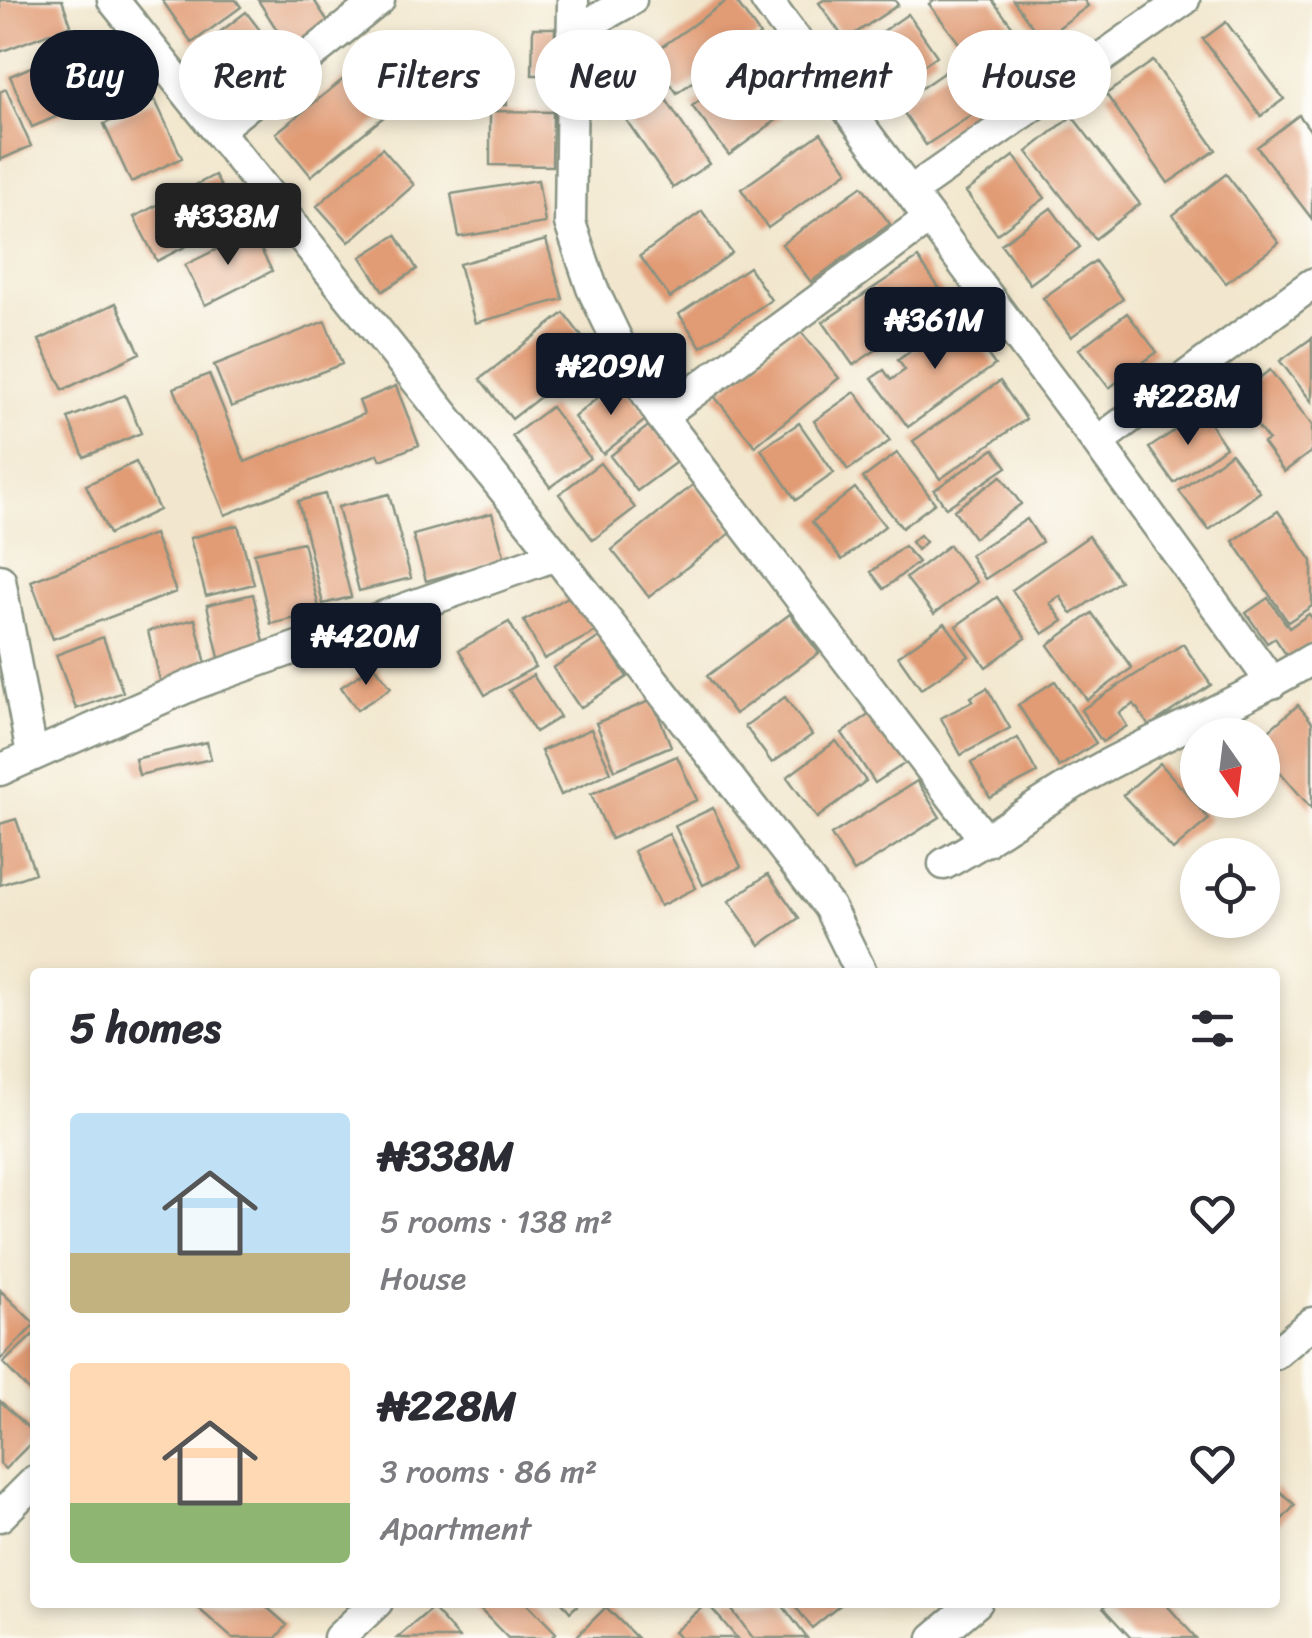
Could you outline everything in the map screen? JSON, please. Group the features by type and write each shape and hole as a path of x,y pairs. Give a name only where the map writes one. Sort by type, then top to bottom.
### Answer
{"street":[{"path":"112,0 556,555 829,907 859,968"},
{"path":"216,130 379,0"},
{"path":"572,30 573,0"},
{"path":"577,30 631,0"},
{"path":"766,0 1272,683"},
{"path":"910,192 1184,0"},
{"path":"571,120 570,222 592,288 628,364 660,416 986,841"},
{"path":"660,416 928,219"},
{"path":"1097,442 1312,284"},
{"path":"0,770 194,684 556,555"},
{"path":"0,580 32,754"},
{"path":"944,864 1098,770 1312,660"},
{"path":"1280,1350 1312,1323"},
{"path":"0,1516 30,1486"},
{"path":"339,1638 371,1608"},
{"path":"934,1638 970,1608"}],"building":[{"path":"0,0 62,0 71,25 58,30 30,30 30,41 0,52"},
{"path":"162,0 236,0 241,7 210,30 183,30"},
{"path":"258,0 314,0 329,23 318,30 277,30"},
{"path":"728,0 735,0 756,30 691,30 691,83 677,93 671,85 671,40"},
{"path":"895,0 898,5 860,30 838,30 819,3"},
{"path":"934,0 992,0 1015,30 949,30 929,4"},
{"path":"1013,0 1084,0 1088,6 1056,30 1035,30"},
{"path":"246,12 260,30 223,30"},
{"path":"908,14 919,30 885,30"},
{"path":"1226,22 1284,99 1261,116 1203,39"},
{"path":"533,28 555,28 535,30 532,75"},
{"path":"927,42 937,56 927,63"},
{"path":"1153,61 1216,150 1168,183 1111,101 1111,90"},
{"path":"30,67 30,120 48,120 32,127 10,76"},
{"path":"947,70 947,120 964,120 926,145 909,120 927,120 927,84"},
{"path":"342,80 342,120 380,120 311,176 276,133 292,120 322,120 322,96"},
{"path":"6,89 31,146 0,160 0,92"},
{"path":"671,107 709,164 673,188 626,120 671,120"},
{"path":"159,109 182,158 131,182 104,124 112,120 159,120"},
{"path":"515,111 535,112 535,120 553,120 552,166 490,165 490,120 515,120"},
{"path":"1299,115 1312,133 1312,219 1257,147"},
{"path":"703,120 777,120 729,155"},
{"path":"1067,120 1075,120 1140,204 1095,239 1027,152"},
{"path":"821,133 848,171 768,228 741,189"},
{"path":"382,148 414,185 349,242 317,206"},
{"path":"1014,156 1045,198 997,234 966,192"},
{"path":"1226,174 1279,243 1226,283 1173,215"},
{"path":"215,175 237,220 157,261 134,217"},
{"path":"538,180 545,223 459,237 451,194"},
{"path":"862,186 890,224 811,282 782,244"},
{"path":"1051,208 1080,247 1030,284 1001,244"},
{"path":"702,211 732,253 670,298 640,256"},
{"path":"252,232 272,271 205,305 185,265"},
{"path":"396,235 417,269 383,291 361,257"},
{"path":"546,240 563,299 475,323 459,264"},
{"path":"918,258 949,302 853,365 823,322"},
{"path":"1095,261 1123,299 1071,337 1043,298"},
{"path":"749,267 771,300 701,347 679,314"},
{"path":"116,303 140,353 63,390 39,340"},
{"path":"564,313 595,354 512,419 480,379"},
{"path":"1127,313 1157,352 1109,388 1079,349"},
{"path":"960,316 995,365 908,427 872,378 884,370 891,380 905,370 898,360"},
{"path":"325,321 342,364 231,407 214,365"},
{"path":"798,328 839,378 755,446 714,396"},
{"path":"1312,338 1312,402 1280,361"},
{"path":"1270,370 1312,425 1312,451 1284,472 1263,443 1268,440 1231,399"},
{"path":"209,374 245,462 364,414 359,401 396,386 419,445 381,460 378,454 225,515 174,388"},
{"path":"618,381 648,418 603,454 574,417"},
{"path":"1000,381 1026,419 940,479 913,441"},
{"path":"855,392 890,441 848,470 814,421"},
{"path":"125,395 141,433 84,457 68,418"},
{"path":"551,407 590,458 550,487 512,436"},
{"path":"1202,412 1226,447 1174,483 1149,448"},
{"path":"799,423 834,473 796,500 761,449"},
{"path":"651,424 679,460 637,491 610,456"},
{"path":"994,449 1007,467 946,508 934,490"},
{"path":"897,453 935,503 902,528 863,478"},
{"path":"1231,453 1260,492 1209,530 1179,491"},
{"path":"136,462 159,510 109,534 86,485"},
{"path":"600,463 635,508 593,540 559,494"},
{"path":"1001,476 1021,504 974,538 954,510"},
{"path":"694,484 732,532 649,597 612,550"},
{"path":"855,488 885,526 842,560 812,522"},
{"path":"325,494 351,597 323,604 298,501"},
{"path":"389,494 411,578 359,591 338,507"},
{"path":"1278,511 1312,561 1312,606 1288,622 1233,541"},
{"path":"492,513 505,559 426,581 413,535"},
{"path":"1027,519 1042,542 985,579 970,555"},
{"path":"238,525 254,584 206,596 190,538"},
{"path":"154,534 176,592 53,639 31,581"},
{"path":"920,535 926,542 917,550 911,542"},
{"path":"1089,536 1120,581 1072,614 1060,596 1050,603 1063,621 1043,634 1012,590"},
{"path":"303,542 320,612 271,624 254,553"},
{"path":"949,545 977,582 934,614 906,578"},
{"path":"904,546 918,562 884,589 871,572"},
{"path":"253,594 266,651 220,662 207,605"},
{"path":"574,594 595,632 544,659 524,621"},
{"path":"997,597 1026,638 986,667 956,626"},
{"path":"1268,598 1289,628 1309,614 1312,618 1312,643 1289,659 1275,638 1267,643 1246,613"},
{"path":"1092,613 1132,668 1087,700 1048,645"},
{"path":"790,614 819,653 735,714 707,676"},
{"path":"195,619 208,672 161,684 148,631"},
{"path":"509,622 535,667 485,695 459,650"},
{"path":"945,623 969,656 921,689 898,656"},
{"path":"601,636 627,677 580,708 553,668"},
{"path":"103,637 123,692 76,709 56,655"},
{"path":"1183,644 1211,685 1149,726 1134,704 1119,713 1127,726 1102,742 1081,710"},
{"path":"374,665 391,688 357,710 341,687"},
{"path":"533,675 560,717 535,732 509,690"},
{"path":"1055,681 1096,743 1059,767 1018,705"},
{"path":"987,688 1010,728 961,755 941,718 973,701 971,697"},
{"path":"785,697 812,735 772,763 745,726"},
{"path":"652,700 671,746 615,770 596,723"},
{"path":"1298,705 1312,722 1312,809 1280,772 1280,720"},
{"path":"876,710 910,760 875,783 842,733"},
{"path":"591,729 611,772 561,795 541,751"},
{"path":"1018,738 1037,773 990,798 971,763"},
{"path":"836,741 866,781 817,818 787,777"},
{"path":"207,742 211,759 139,775 135,759"},
{"path":"677,756 697,800 611,839 591,794"},
{"path":"1160,763 1180,786 1180,818 1209,819 1187,838 1180,838 1180,844 1173,850 1123,795"},
{"path":"917,781 940,817 854,872 831,835"},
{"path":"713,808 741,867 703,885 675,826"},
{"path":"16,819 35,873 0,885 0,824"},
{"path":"669,834 696,888 660,906 634,851"},
{"path":"768,874 799,918 760,945 729,901"},
{"path":"0,1290 30,1319 30,1329 0,1360"},
{"path":"30,1338 30,1392 3,1363"},
{"path":"0,1401 30,1429 30,1444 5,1469 0,1464"},
{"path":"1280,1492 1295,1505 1280,1522"},
{"path":"198,1608 268,1608 287,1625 276,1638 232,1638"},
{"path":"432,1608 459,1638 397,1638"},
{"path":"479,1608 532,1608 556,1633 551,1638 508,1638"},
{"path":"607,1608 637,1638 575,1638"},
{"path":"701,1608 711,1608 737,1638 680,1638 674,1632"},
{"path":"730,1608 784,1608 807,1638 753,1638"},
{"path":"797,1608 837,1608 812,1628"},
{"path":"1103,1608 1169,1608 1196,1638 1131,1638"}]}
